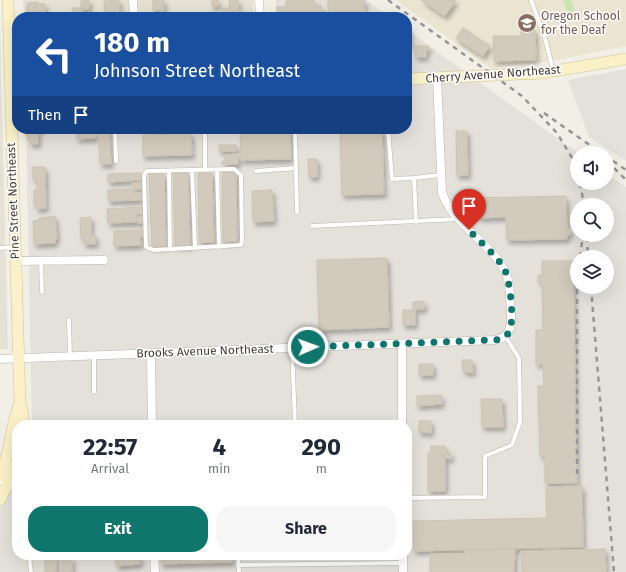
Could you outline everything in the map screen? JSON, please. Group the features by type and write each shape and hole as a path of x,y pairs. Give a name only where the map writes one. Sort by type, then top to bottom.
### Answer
{"main road":[{"name":"Pine Street Northeast","path":"8,0 12,61"},
{"name":"Cherry Avenue Northeast","path":"412,79 553,72 626,59"},
{"name":"Pine Street Northeast","path":"14,134 15,261 20,403 23,420"},
{"name":"Pine Street Northeast","path":"14,420 20,403"},
{"name":"Pine Street Northeast","path":"0,500 8,486 8,458 12,433"},
{"name":"Pine Street Northeast","path":"0,476 8,458"}],"street":[{"path":"133,0 134,12"},
{"path":"259,0 260,12"},
{"path":"437,78 440,175 444,198 448,206 459,219 499,262 508,277 511,320 509,331 505,336"},
{"path":"15,261 104,260"},
{"name":"Brooks Avenue Northeast","path":"0,359 494,340 505,336"},
{"path":"402,344 402,420"},
{"path":"151,353 152,420"},
{"path":"154,560 155,572"},
{"path":"403,560 403,572"}],"lane":[{"path":"531,0 545,38 553,72"},
{"path":"115,134 116,161"},
{"path":"204,134 205,170"},
{"path":"295,134 297,212"},
{"path":"388,134 392,179 440,175"},
{"path":"256,171 296,168"},
{"path":"234,169 241,176 241,246 154,250 146,247 144,175 146,172 169,170 205,170 234,169"},
{"path":"169,170 170,249"},
{"path":"192,170 195,248"},
{"path":"217,170 219,248"},
{"path":"414,178 416,222"},
{"path":"312,226 459,219"},
{"path":"0,248 15,247"},
{"path":"41,261 42,292"},
{"path":"69,320 70,356"},
{"path":"412,498 485,497 485,456 512,445 520,422 519,358 505,336"},
{"path":"292,348 295,420"},
{"path":"94,355 94,392"},
{"path":"30,560 31,572"},
{"path":"238,560 239,572"},
{"path":"238,565 376,560"}],"shaded area":[{"path":"23,0 253,0 253,12 24,12"},
{"path":"276,0 366,0 382,12 276,12"},
{"name":"Oregon School for the Deaf","path":"396,0 626,0 626,46 546,62 490,68"},
{"path":"0,30 8,349 0,349"},
{"path":"412,34 570,147 570,190 614,190 614,179 626,187 626,572 0,572 0,502 12,477 12,560 412,560 412,420 32,420 26,134 412,134"},
{"path":"626,69 626,161 614,153 614,146 603,146 589,137 568,80"}],"green space":[{"path":"563,0 571,0 576,14 569,17"}],"building":[{"path":"89,0 89,9 81,9 81,1"},
{"path":"119,0 120,12 105,12 104,1"},
{"path":"153,0 164,0 164,10 153,10"},
{"path":"212,0 218,0 218,6 212,6"},
{"path":"229,0 238,0 238,10 222,12 222,8 230,8"},
{"path":"286,0 314,0 314,6 321,6 321,12 277,12 277,7 286,7"},
{"path":"328,0 364,0 365,12 328,12"},
{"path":"421,0 456,0 445,16"},
{"path":"37,2 37,4 45,4 45,12 27,12 27,3"},
{"path":"72,8 81,8 81,12 72,12"},
{"path":"240,10 240,12 231,12"},
{"path":"463,28 490,46 483,56 456,38"},
{"path":"521,30 535,30 536,60 494,61 493,36 521,36"},
{"path":"415,46 428,46 429,50 426,50 426,57 415,57"},
{"path":"456,131 467,131 468,175 457,175"},
{"path":"26,134 38,134 38,144 30,144 30,136 26,136"},
{"path":"76,134 95,134 95,138 77,139"},
{"path":"98,134 109,134 111,164 100,164"},
{"path":"191,134 192,155 143,156 143,135"},
{"path":"240,134 290,134 291,159 241,160"},
{"path":"340,134 382,134 384,194 342,195"},
{"path":"219,145 236,145 236,151 219,151"},
{"path":"238,154 238,164 222,164 222,161 225,161 225,155"},
{"path":"308,159 317,159 317,177 309,177"},
{"path":"32,167 45,167 46,208 36,209 36,203 34,204 34,190 37,190 37,179 33,179"},
{"path":"222,172 236,172 237,241 223,242"},
{"path":"141,173 141,180 108,182 108,174"},
{"path":"173,173 188,173 190,246 175,246"},
{"path":"198,173 212,173 214,242 199,242"},
{"path":"149,174 164,174 166,246 152,247"},
{"path":"141,182 141,189 133,189 132,183"},
{"path":"132,189 133,193 141,193 142,200 108,201 108,190"},
{"path":"272,190 274,221 253,222 252,191"},
{"path":"566,196 567,229 570,229 570,235 567,235 567,239 507,240 506,217 479,218 478,198"},
{"path":"142,207 143,214 137,214 137,222 108,223 107,209"},
{"path":"55,216 57,239 55,239 55,243 34,244 33,221 39,220 39,218"},
{"path":"143,216 143,223 138,223 137,217"},
{"path":"91,217 91,235 95,235 96,244 84,244 84,238 81,238 80,218"},
{"path":"143,230 143,237 140,237 141,245 114,246 114,231"},
{"path":"387,258 389,327 319,330 317,260"},
{"path":"542,261 570,261 570,294 574,294 577,483 545,483 545,456 540,456 538,386 544,386 543,364 536,364 536,330 543,330 542,282 538,282 538,275 542,275"},
{"path":"424,301 424,309 413,309 413,302"},
{"path":"403,310 415,310 415,325 403,325"},
{"path":"462,360 472,360 473,373 463,371"},
{"path":"419,364 433,364 433,375 419,375"},
{"path":"441,395 442,404 417,406 417,396"},
{"path":"481,399 502,399 503,427 482,427"},
{"path":"419,421 431,421 431,433 419,432"},
{"path":"431,446 445,446 445,491 428,491 428,452 431,452"},
{"path":"446,453 451,453 451,459 446,458"},
{"path":"582,486 583,547 414,551 413,521 547,518 546,487"},
{"path":"515,549 514,572 430,572 430,554 465,554 465,550"},
{"path":"605,549 606,572 522,572 521,551"},
{"path":"45,560 56,560 56,572 45,572"},
{"path":"62,560 72,560 72,572 62,572"},
{"path":"116,560 140,560 140,564 116,566"},
{"path":"161,560 232,560 232,562 161,564"}],"railway":[{"path":"388,0 405,12"},
{"path":"412,17 522,96 557,133 570,154"},
{"path":"544,113 591,146"},
{"path":"614,162 626,170"},
{"path":"614,168 626,180"},
{"path":"581,190 583,198"},
{"path":"581,250 582,242"},
{"path":"587,242 588,250"},
{"path":"577,294 577,474"},
{"path":"592,294 614,572"}],"place":[{"name":"Oregon School for the Deaf","path":"527,23"}],"route":[{"path":"308,347 500,340 509,331 511,320 510,288 508,277 499,262 469,230"}]}
